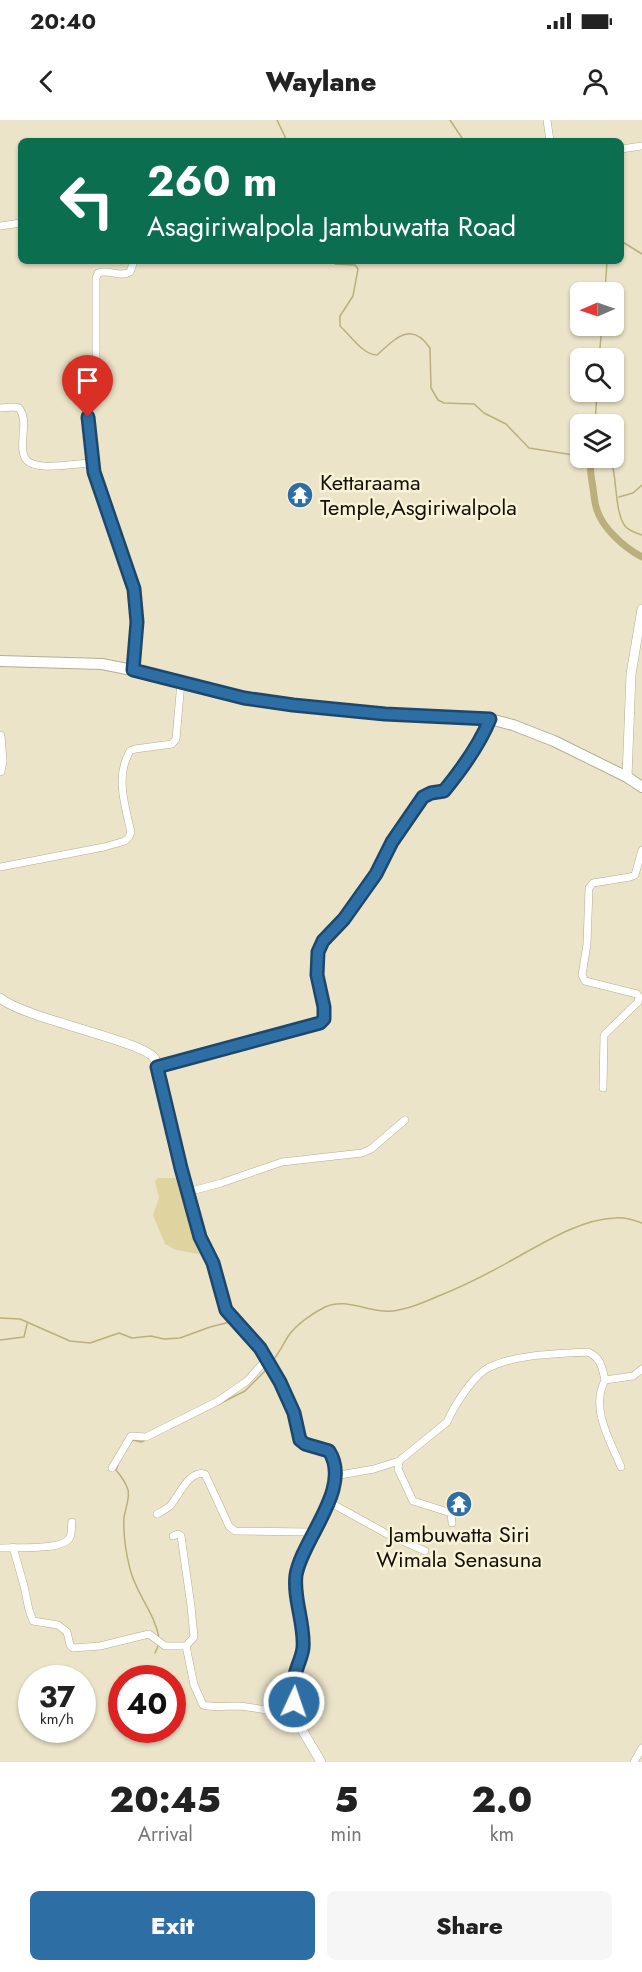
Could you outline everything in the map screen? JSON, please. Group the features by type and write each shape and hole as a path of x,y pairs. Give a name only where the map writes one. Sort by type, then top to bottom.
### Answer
{"main road":[{"path":"0,661 102,664 244,698 293,705 385,714 490,719 513,724 554,741 627,777 642,787"}],"street":[{"path":"547,120 550,138"},
{"path":"624,149 642,146"},
{"path":"0,226 18,223"},
{"path":"133,264 130,272 126,274 103,271 98,273 96,278 96,369 88,417 92,463 97,483 134,589 137,622 133,670"},
{"path":"0,408 14,407 22,411 24,420 22,447 24,457 32,463 38,466 48,466 92,463"},
{"path":"627,777 631,674 642,609"},
{"path":"0,867 104,847 125,841 129,837 131,832 122,791 127,756 135,749 172,744 176,739 181,682"},
{"path":"157,1067 320,1023 324,1019 316,960 323,941 344,919 376,874 392,842 423,797 444,791 461,770 485,732 490,719"},
{"path":"0,736 2,760 0,771"},
{"path":"603,1088 604,1035 638,1002 639,997 637,994 585,981 582,975 587,944 589,888 593,883 630,877 635,874 642,850"},
{"path":"0,998 15,1007 76,1029 140,1048 153,1055 200,1237 213,1263 226,1310 260,1348 288,1397 300,1440 305,1444 329,1451 334,1458 336,1467 329,1502 300,1562 296,1576 303,1650 295,1675 294,1716 321,1762"},
{"path":"188,1192 282,1162 363,1153 405,1120"},
{"path":"334,1476 374,1469 399,1461 447,1422 475,1379 488,1368 506,1361 588,1352 600,1361 605,1380 601,1388 599,1406 621,1467"},
{"path":"112,1468 131,1436 146,1437 218,1401 247,1381 266,1360"},
{"path":"605,1380 633,1376 642,1369"},
{"path":"399,1461 398,1469 413,1501 451,1513 452,1523"},
{"path":"157,1514 170,1506 187,1484 200,1472 205,1474 229,1526 236,1531 309,1532 314,1534"},
{"path":"329,1502 387,1534 425,1551"},
{"path":"0,1548 56,1546 66,1542 70,1537 72,1522"},
{"path":"13,1547 33,1621 58,1625 67,1632 70,1646 73,1648 100,1646 149,1634 165,1646 186,1646 194,1637 191,1606 181,1536 178,1534 173,1536"},
{"path":"186,1646 194,1685 203,1706 254,1707 294,1716"},
{"path":"634,1762 642,1748"}],"shaded area":[{"path":"158,1178 182,1178 206,1253 204,1255 176,1250 165,1244 153,1215 159,1198 155,1181"}],"waterway":[{"path":"277,120 286,138"},
{"path":"450,120 462,138"},
{"path":"624,243 642,254"},
{"path":"335,264 355,265 358,269 353,296 340,316 340,326 362,348 377,355 397,338 403,335 416,335 430,348 431,388 438,400 444,403 474,404 484,413 506,424 529,448 570,454"},
{"path":"606,282 607,264"},
{"path":"600,348 601,336"},
{"path":"596,402 596,414"},
{"path":"591,468 595,504 604,524 615,537 642,557"},
{"path":"613,468 622,520 628,529 642,535"},
{"path":"619,497 633,493 642,485"},
{"path":"272,1362 292,1331 315,1312 325,1307 340,1304 384,1311 405,1309 469,1283 576,1227 602,1219 615,1218 625,1218 642,1223"},
{"path":"0,1318 20,1319 70,1341 90,1343 119,1333 132,1338 151,1336 164,1339 180,1338 230,1322 255,1350"},
{"path":"0,1340 24,1337 27,1324"},
{"path":"171,1428 245,1391 268,1368"},
{"path":"131,1442 133,1440 141,1442 151,1438"},
{"path":"118,1465 116,1470 125,1482 128,1493 124,1524 129,1563 136,1587 154,1620 159,1638"},
{"path":"155,1653 158,1646"}],"place":[{"name":"Kettaraama Temple,Asgiriwalpola","path":"300,495"},
{"name":"Jambuwatta Siri Wimala Senasuna","path":"459,1504"}],"route":[{"path":"88,417 94,472 134,589 137,622 133,670 244,698 293,705 385,714 490,719 485,732 461,770 444,791 423,797 392,842 376,874 344,919 323,941 316,960 324,1019 308,1028 226,1047 157,1067 200,1237 213,1263 226,1310 260,1348 280,1382 294,1413 300,1440 305,1444 329,1451 336,1467 329,1504 300,1562 296,1576 303,1650 295,1675 294,1702"}]}
